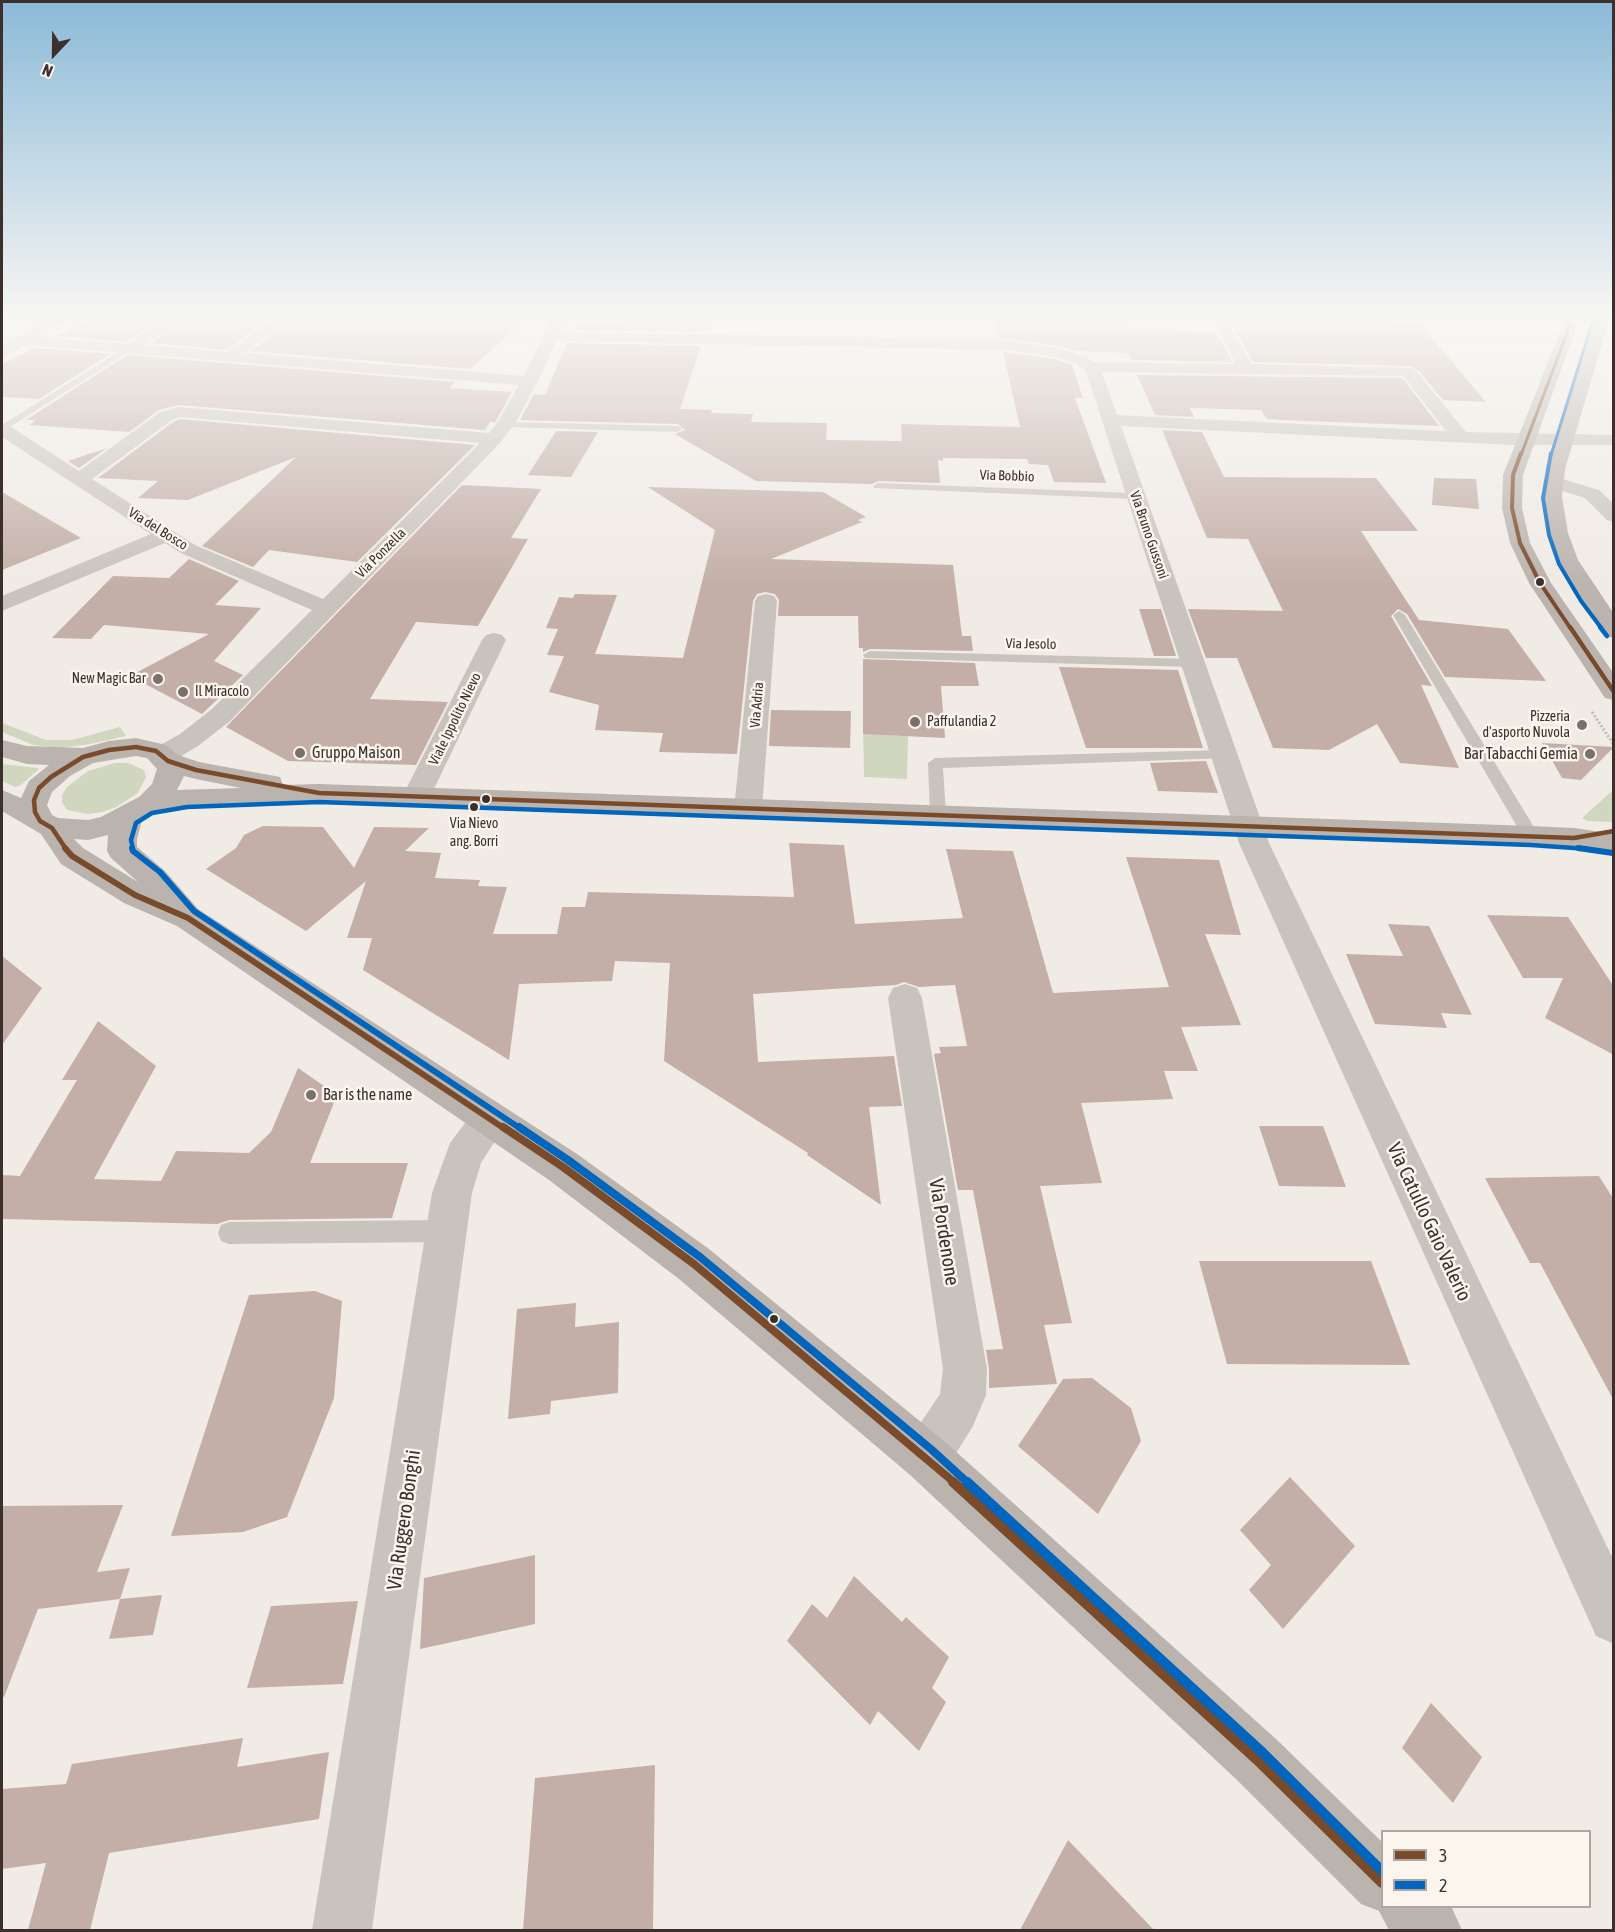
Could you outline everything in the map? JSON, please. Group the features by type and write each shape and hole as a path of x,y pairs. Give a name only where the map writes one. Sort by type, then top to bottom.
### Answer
{"main road":[{"path":"1540,407 1514,475 1511,492 1513,518 1520,543 1543,588 1614,693"},
{"path":"1575,407 1553,482 1552,506 1564,551 1582,585 1614,631"},
{"path":"318,793 196,770 166,758 156,751 136,747 109,750 83,757 60,770 39,788 33,806 64,849 114,884 156,906 188,918 625,1211 694,1264 926,1457 1256,1759 1381,1881"},
{"path":"2,748 27,755 83,757"},
{"path":"166,758 171,769 168,783 139,811 122,839 122,851 171,897 188,918"},
{"path":"2,799 46,824 88,830 109,825 139,811 179,798 318,793 1531,836 1574,838 1614,844"},
{"path":"1574,838 1614,831"},
{"path":"1409,1908 1432,1930"}],"street":[{"name":"Via Ponzella","path":"166,758 216,719 500,432 515,407"},
{"name":"Via Bruno Gussoni","path":"1105,407 1249,825"},
{"path":"1436,407 1460,437"},
{"path":"80,479 166,416 179,412 500,432"},
{"path":"1109,420 1528,440 1614,440"},
{"name":"Via del Bosco","path":"2,429 167,536 206,558 326,608"},
{"path":"1553,482 1592,494 1614,516"},
{"path":"2,604 167,536"},
{"name":"Via Adria","path":"748,808 766,601"},
{"name":"Viale Ippolito Nievo","path":"416,797 494,640"},
{"name":"Via Catullo Gaio Valerio","path":"1249,825 1254,843 1614,1618"},
{"name":"Via Pordenone","path":"905,998 965,1368 963,1395 957,1410 926,1457"},
{"name":"Via Ruggero Bonghi","path":"342,1930 446,1232 460,1162 468,1147 490,1119"}],"lane":[{"path":"2,429 37,407"},
{"path":"500,432 678,429"},
{"name":"Via Bobbio","path":"878,486 1135,496"},
{"path":"1399,615 1531,836"},
{"name":"Via Jesolo","path":"870,655 1193,663"},
{"path":"939,815 935,763 1225,755"},
{"path":"229,1233 446,1232"}],"green space":[{"path":"863,718 886,719 886,735 908,736 907,779 864,777"},
{"path":"2,723 46,740 72,740 120,727 126,736 60,748 33,745 2,732"},
{"path":"115,763 128,763 144,770 146,777 138,793 116,807 102,812 88,814 67,810 62,803 62,795 67,787 88,771"},
{"path":"2,764 39,769 21,785 15,787 2,781"},
{"path":"1613,790 1613,822 1587,821 1582,818"}],"building":[{"path":"46,407 170,407 159,410 129,432 29,425 36,420 26,420"},
{"path":"205,407 503,407 495,422 490,422 485,430"},
{"path":"527,407 681,407 680,409 712,410 711,413 753,414 751,422 827,423 826,440 902,441 901,424 1020,427 1016,407 1078,407 1106,483 1054,482 1048,465 1029,464 1027,459 943,458 943,461 938,460 940,483 756,481 675,434 685,430 678,424 520,420"},
{"path":"1151,407 1425,407 1439,426 1267,419 1261,410 1190,408 1194,417 1155,415"},
{"path":"180,419 475,445 357,562 269,550 253,567 202,546 296,457 188,500 138,498 158,481 98,478"},
{"path":"1162,430 1202,432 1224,477 1376,478 1418,531 1361,531 1419,620 1508,629 1546,681 1445,677 1407,614 1398,609 1391,616 1432,686 1421,685 1459,768 1400,763 1377,724 1329,750 1273,748 1237,658 1206,658 1188,609 1283,611 1248,539 1207,538"},
{"path":"556,431 598,432 571,477 528,475"},
{"path":"107,448 79,468 68,461"},
{"path":"1434,478 1476,479 1479,509 1432,505"},
{"path":"462,485 541,489 511,538 528,539 478,626 416,622 370,699 448,702 416,765 288,761 226,727"},
{"path":"648,487 823,492 866,517 858,520 862,522 771,559 953,565 962,636 971,636 973,651 870,649 863,652 863,648 859,648 858,616 778,616 779,600 775,594 765,592 757,594 753,601 737,754 659,752 663,733 595,730 599,705 549,692 564,656 547,655 558,629 546,628 559,597 573,598 575,594 617,595 595,654 683,658 715,530"},
{"path":"2,492 81,538 2,570"},
{"path":"189,559 239,581 215,605 261,608 214,661 243,675 202,714 130,676 209,634 104,625 91,639 52,638 113,576 169,578"},
{"path":"1139,609 1161,609 1176,656 1154,656"},
{"path":"863,659 975,663 979,686 941,686 945,738 863,734"},
{"path":"1059,667 1178,670 1203,748 1086,748"},
{"path":"771,710 851,711 850,748 769,746"},
{"path":"1542,743 1614,747 1581,780 1562,778"},
{"path":"1206,761 1218,793 1158,791 1150,763"},
{"path":"263,826 323,827 354,868 374,827 429,828 405,851 441,853 435,878 480,880 478,886 507,887 493,934 557,934 562,907 585,907 588,892 794,897 789,843 844,845 855,924 963,918 946,849 1013,851 1053,993 1169,987 1126,857 1219,860 1241,935 1205,934 1241,1025 1181,1027 1198,1071 1164,1071 1173,1099 1081,1103 1102,1183 1040,1186 1072,1323 1044,1325 1057,1384 989,1388 986,1350 1003,1349 973,1190 958,1190 934,1054 941,1053 939,1047 967,1046 955,985 919,987 904,982 896,985 753,994 758,1062 894,1056 902,1106 869,1107 881,1205 807,1155 808,1153 664,1061 670,963 615,961 612,981 519,984 509,1060 363,970 372,938 347,938 366,881 306,931 206,869 236,848 244,835"},
{"path":"1487,915 1568,917 1614,987 1614,1055 1545,1018 1563,978 1523,978"},
{"path":"1388,924 1429,926 1472,1015 1441,1013 1447,1028 1375,1024 1346,954 1403,956"},
{"path":"2,956 42,988 2,1045"},
{"path":"98,1021 156,1066 94,1179 161,1181 176,1151 249,1153 271,1132 298,1068 337,1095 310,1163 408,1163 392,1218 229,1220 217,1224 2,1219 2,1175 20,1176 77,1080 62,1080"},
{"path":"1259,1126 1323,1126 1346,1187 1279,1186"},
{"path":"1599,1176 1614,1200 1614,1401 1540,1263 1530,1263 1485,1178"},
{"path":"1199,1261 1371,1261 1410,1365 1227,1364"},
{"path":"315,1291 342,1301 334,1398 287,1517 243,1532 171,1536 249,1295"},
{"path":"576,1303 575,1327 619,1322 618,1393 551,1401 550,1414 508,1419 517,1309"},
{"path":"1092,1378 1131,1408 1141,1441 1098,1514 1018,1446 1063,1379"},
{"path":"1290,1477 1355,1546 1283,1629 1249,1590 1271,1565 1240,1530"},
{"path":"123,1505 97,1572 130,1568 120,1599 38,1609 4,1697 2,1696 2,1506"},
{"path":"535,1555 535,1624 420,1649 424,1578"},
{"path":"854,1576 902,1622 906,1617 949,1657 932,1688 946,1702 919,1751 878,1711 870,1725 787,1641 812,1604 827,1618"},
{"path":"162,1595 153,1635 109,1639 120,1599"},
{"path":"358,1601 343,1684 247,1688 271,1606"},
{"path":"1431,1703 1482,1757 1453,1803 1402,1748"},
{"path":"243,1738 237,1767 329,1752 319,1819 109,1853 90,1930 28,1930 46,1863 2,1869 2,1789 66,1784 72,1764"},
{"path":"655,1765 653,1930 523,1930 535,1778"},
{"path":"1068,1840 1154,1930 1020,1930"}],"transit line":[{"name":"3","path":"1539,407 1513,475 1512,508 1520,543 1540,583 1614,692"},
{"name":"2","path":"1566,407 1547,466 1543,498 1549,535 1559,564 1581,601 1607,636"},
{"name":"3","path":"1381,1882 1256,1759 926,1457 694,1264 563,1167 188,918 135,895 72,856 58,840 52,828 40,821 35,812 34,800 39,788 51,777 83,757 109,750 136,747 156,751 168,761 196,770 319,793 1574,838 1614,831"},
{"name":"2","path":"1381,1870 1262,1752 932,1450 700,1257 568,1160 194,911 160,872 133,851 131,840 136,823 152,813 187,807 319,802 1531,845 1573,847 1613,853"}],"place":[{"name":"New Magic Bar","path":"158,679"},
{"name":"Il Miracolo","path":"183,692"},
{"name":"Paffulandia 2","path":"915,722"},
{"name":"Pizzeria d'asporto Nuvola","path":"1582,725"},
{"name":"Gruppo Maison","path":"300,753"},
{"name":"Bar Tabacchi Gemia","path":"1590,754"},
{"name":"Via Nievo ang. Borri","path":"474,807"},
{"name":"Bar is the name","path":"311,1095"}]}
